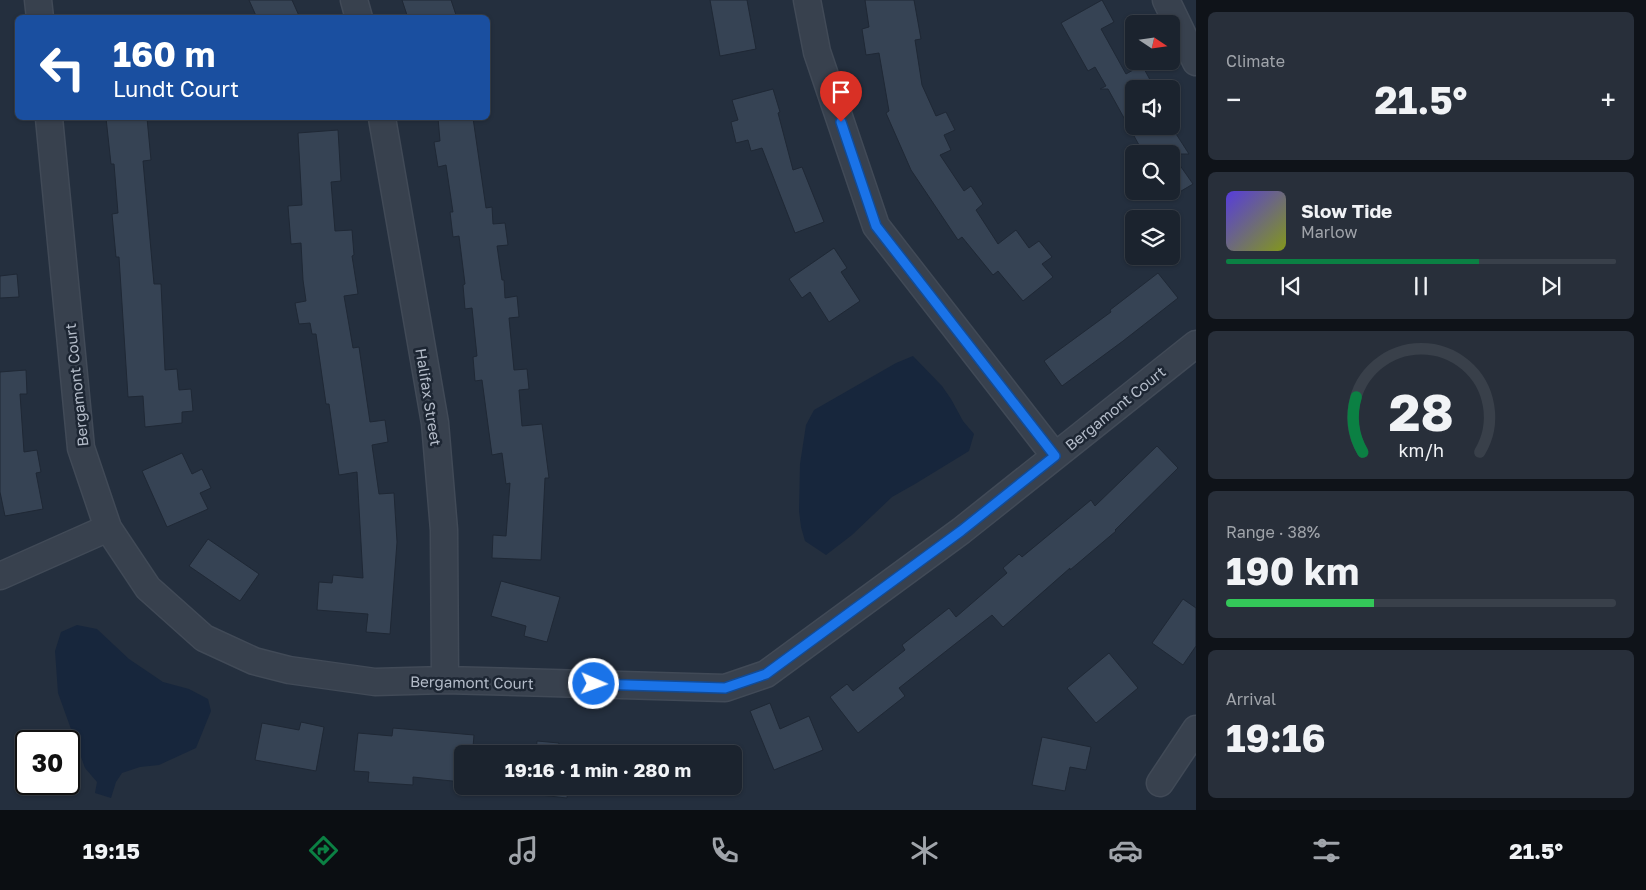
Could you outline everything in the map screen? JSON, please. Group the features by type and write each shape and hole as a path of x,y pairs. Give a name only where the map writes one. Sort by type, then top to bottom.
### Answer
{"street":[{"path":"38,0 40,15"},
{"path":"354,0 358,15"},
{"path":"807,0 818,52 876,226 1055,456"},
{"path":"1166,0 1196,62"},
{"name":"Bergamont Court","path":"49,120 81,448 108,528 148,588 204,638 254,661 289,670 375,682 445,680 725,688 766,674 961,531 1196,344"},
{"name":"Halifax Street","path":"382,120 435,423 444,530 445,680"},
{"path":"0,576 108,528"},
{"path":"1160,783 1196,728"}],"water":[{"path":"913,356 942,386 963,421 974,434 969,451 892,497 852,535 826,555 805,541 801,527 799,511 800,464 806,425 814,410 896,363"},
{"path":"77,625 97,629 129,659 163,682 189,689 208,699 211,711 196,748 159,765 140,767 122,773 116,782 111,798 95,793 97,782 85,768 80,754 80,730 71,730 58,693 55,651 61,632"}],"building":[{"path":"249,0 292,0 299,15 256,15"},
{"path":"402,0 451,0 456,15 407,15"},
{"path":"710,0 747,0 756,49 720,56"},
{"path":"865,0 914,0 921,39 915,40 922,85 936,116 946,112 955,130 944,135 951,150 940,155 964,191 971,186 983,204 976,210 998,244 1016,230 1029,248 1039,241 1052,257 1042,264 1053,277 1023,301 998,271 993,275 962,237 958,240 911,170 886,113 889,111 879,53 866,55 862,29 869,27"},
{"path":"1102,0 1114,22 1101,29 1126,74 1133,70 1145,70 1150,80 1125,80 1125,120 1108,89 1100,89 1106,86 1095,67 1088,71 1061,23"},
{"path":"773,89 793,170 802,167 824,222 795,233 762,148 751,151 748,140 736,143 731,122 738,120 732,100"},
{"path":"106,120 147,120 151,160 143,161 154,284 161,284 165,370 177,369 179,390 191,389 193,411 182,412 182,423 145,427 143,396 128,397 119,257 116,257 112,214 118,213 114,164 111,164"},
{"path":"438,120 473,120 486,208 492,207 493,224 505,223 508,245 497,246 502,280 504,280 505,298 517,296 519,317 509,318 514,370 527,369 529,389 519,390 522,426 542,424 549,478 545,478 541,560 492,558 493,535 506,536 510,483 506,484 502,453 492,455 482,380 475,381 473,357 477,356 472,308 465,309 463,285 465,284 459,236 453,237 450,212 453,212 446,165 438,167 434,142 440,141"},
{"path":"338,130 341,181 331,182 335,231 352,230 354,255 352,256 358,294 344,296 353,348 359,347 370,422 385,420 388,442 372,445 379,494 394,493 397,542 390,634 366,632 368,614 317,610 319,582 332,583 333,575 363,578 357,472 339,475 329,404 326,404 316,334 312,334 310,323 299,324 295,303 306,301 301,243 291,244 288,206 302,205 298,133"},
{"path":"1133,135 1177,135 1189,154 1180,154 1180,145 1139,145"},
{"path":"1180,165 1193,184 1180,192"},
{"path":"834,248 847,268 841,272 860,301 829,322 810,292 802,298 789,279"},
{"path":"1158,273 1178,298 1062,386 1044,361 1111,312 1110,310"},
{"path":"17,274 19,297 0,298 0,276"},
{"path":"26,370 27,394 20,394 24,452 37,450 41,472 36,473 43,509 5,516 0,492 0,372"},
{"path":"1157,446 1178,468 1116,531 1070,570 1070,568 1003,627 992,615 899,688 905,696 858,733 830,697 847,684 853,691 905,650 902,645 949,608 956,617 1007,573 1003,568 1019,554 1022,557 1091,500 1095,506"},
{"path":"182,453 192,474 202,469 211,488 200,493 208,509 167,527 142,471"},
{"path":"208,539 259,574 240,601 189,566"},
{"path":"501,581 560,597 547,642 524,636 526,626 491,616"},
{"path":"1183,599 1196,608 1196,646 1183,665 1152,643"},
{"path":"1109,653 1138,688 1096,723 1067,688"},
{"path":"770,703 780,729 809,716 823,750 774,770 750,711"},
{"path":"301,722 324,727 316,771 255,760 262,723 299,730"},
{"path":"393,728 474,735 473,745 454,745 454,781 413,777 413,785 368,782 369,772 354,771 358,733 392,736"},
{"path":"1042,737 1091,747 1086,770 1070,767 1065,791 1032,785"},
{"path":"537,741 559,743 559,745 537,745"},
{"path":"540,795 567,795 567,798"}],"route":[{"path":"594,684 725,688 766,674 961,531 1055,456 876,226 841,122"}]}
